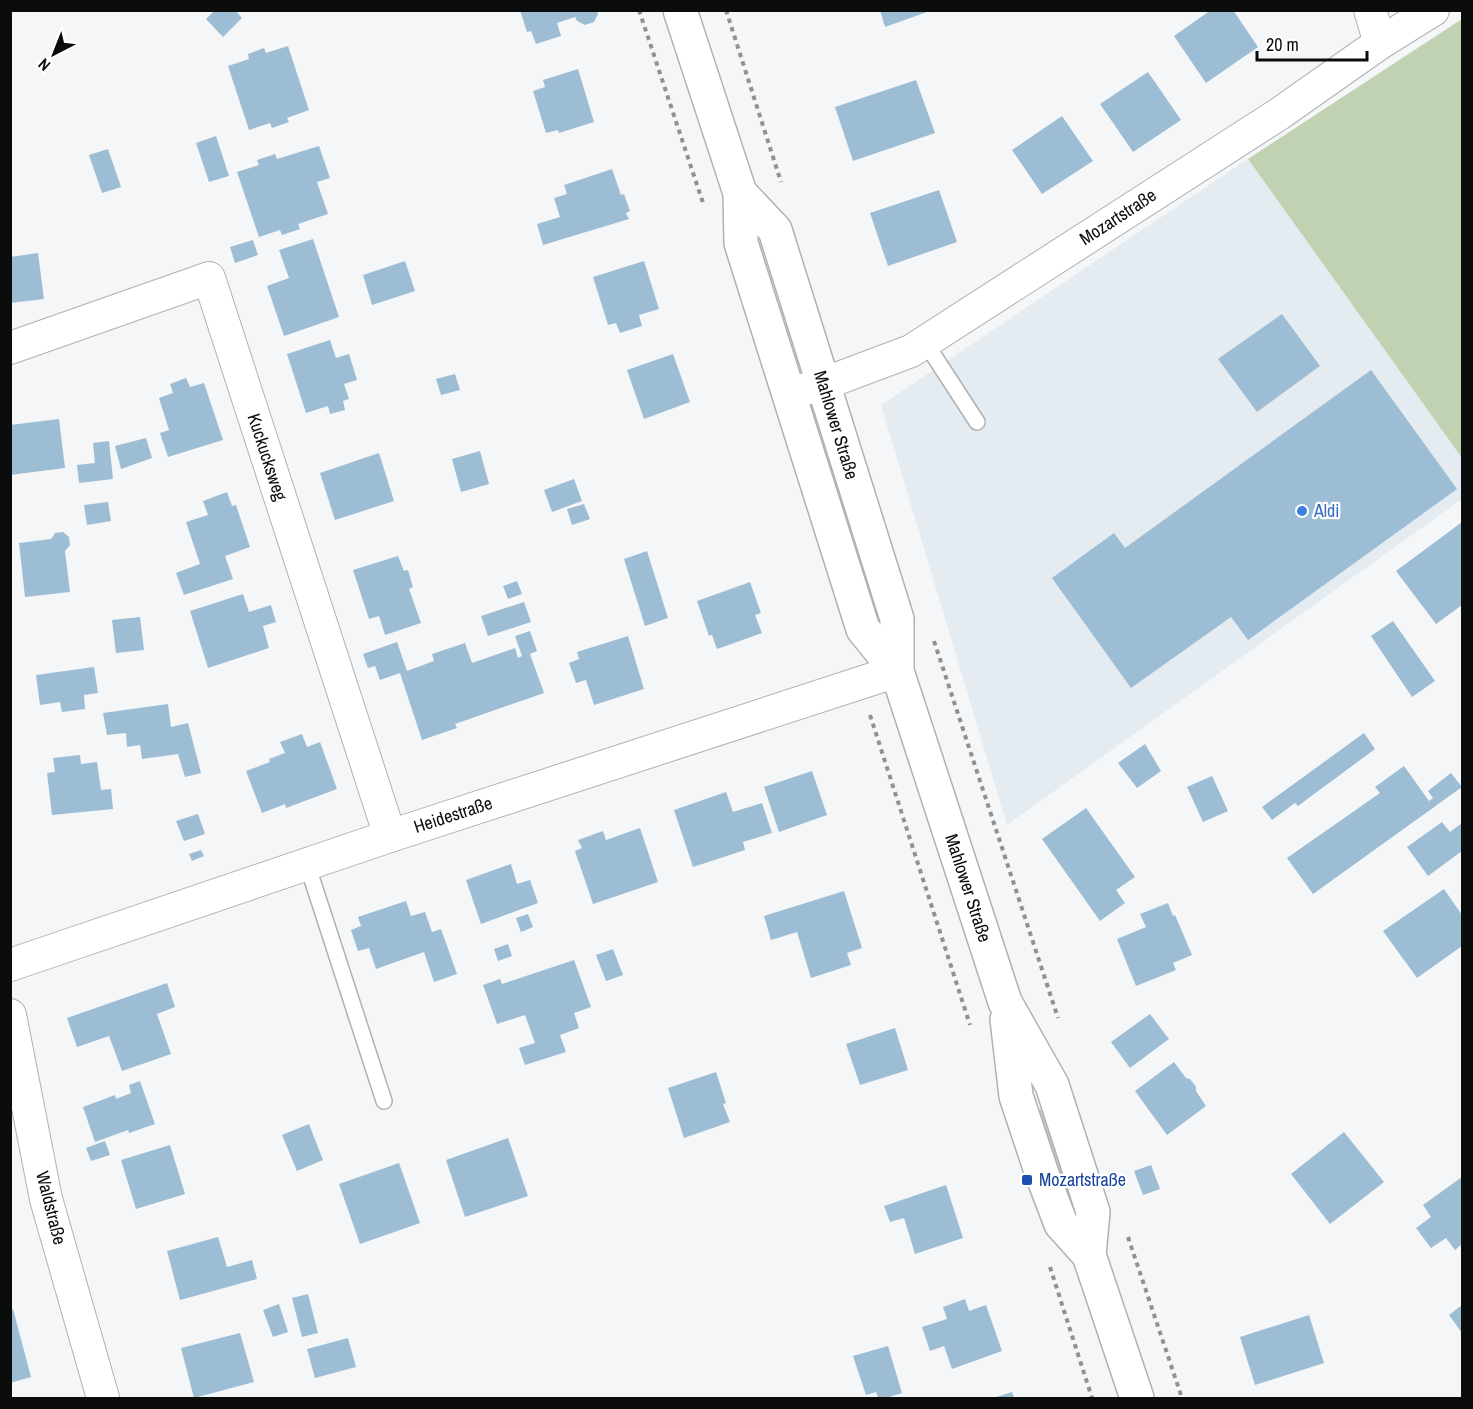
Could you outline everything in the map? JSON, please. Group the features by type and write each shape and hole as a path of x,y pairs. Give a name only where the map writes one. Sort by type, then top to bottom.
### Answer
{"main road":[{"name":"Mahlower Straße","path":"680,10 740,193 741,243 863,629 897,671"},
{"name":"Mahlower Straße","path":"740,193 775,230 897,619 897,671 1005,1002 1052,1084 1093,1212 1089,1255 1137,1398"}],"street":[{"path":"1370,10 1380,43"},
{"name":"Mozartstraße","path":"789,394 824,384 911,351 1279,114 1380,43 1432,10"},
{"name":"Kuckucksweg","path":"10,348 209,278 390,836"},
{"name":"Heidestraße","path":"10,965 390,836 897,671"},
{"name":"Waldstraße","path":"10,1015 46,1199 103,1398"}],"lane":[{"path":"925,342 977,422"},
{"path":"307,864 384,1101"}],"path":[{"path":"726,10 784,190"},
{"path":"933,636 1061,1028"},
{"path":"1126,1231 1182,1398"}],"shaded area":[{"path":"1248,159 1462,458 1462,499 1007,825 881,405"}],"green space":[{"path":"1462,19 1462,458 1248,159"},
{"path":"1047,1107 1069,1175 1058,1178 1036,1111"}],"building":[{"path":"215,10 235,10 242,18 223,37 206,19"},
{"path":"520,10 597,10 598,14 594,22 585,25 577,21 575,17 557,23 561,36 536,44 531,31 527,32"},
{"path":"880,10 926,10 927,12 885,27"},
{"path":"1211,10 1233,10 1258,47 1206,83 1174,36"},
{"path":"288,46 309,110 287,118 289,122 272,128 270,123 249,130 228,66 249,59 248,54 264,48 266,53"},
{"path":"578,69 594,122 559,133 558,130 546,133 533,91 545,87 543,80"},
{"path":"1148,72 1181,120 1133,152 1100,104"},
{"path":"916,80 935,133 853,161 835,107"},
{"path":"1062,116 1093,161 1042,194 1012,150"},
{"path":"216,136 229,176 209,182 196,143"},
{"path":"319,146 330,178 317,182 328,214 298,224 300,229 282,235 280,230 259,237 237,172 259,165 257,160 275,154 277,159"},
{"path":"108,149 121,187 102,193 89,155"},
{"path":"612,169 621,195 624,194 630,211 626,213 629,219 543,245 537,224 560,217 554,198 567,194 564,185"},
{"path":"939,190 957,242 888,266 870,213"},
{"path":"313,239 339,317 284,336 267,286 289,278 279,250"},
{"path":"253,240 258,255 235,263 230,247"},
{"path":"38,253 44,299 10,303 10,257"},
{"path":"405,261 415,291 372,305 363,275"},
{"path":"644,261 659,309 639,315 642,326 620,333 616,323 608,325 593,277"},
{"path":"1282,314 1320,366 1257,412 1218,359"},
{"path":"330,340 336,358 349,354 357,380 344,384 349,399 343,401 345,410 330,414 328,406 306,413 287,354"},
{"path":"673,354 690,402 644,419 627,370"},
{"name":"Aldi","path":"1371,370 1457,489 1248,640 1231,617 1131,688 1052,578 1114,533 1125,548"},
{"path":"455,374 460,390 441,395 436,379"},
{"path":"186,378 190,387 204,383 223,440 168,457 160,433 169,430 159,398 173,393 170,384"},
{"path":"59,419 65,468 10,475 10,425"},
{"path":"146,438 152,458 121,469 115,446"},
{"path":"109,441 113,479 79,483 77,465 95,463 93,443"},
{"path":"480,451 489,484 461,492 452,459"},
{"path":"379,453 394,501 335,520 320,473"},
{"path":"574,479 582,501 552,512 544,490"},
{"path":"227,492 232,506 236,505 250,547 225,556 233,579 184,595 176,573 200,564 186,522 208,515 203,501"},
{"path":"108,502 111,521 87,525 84,505"},
{"path":"584,504 590,519 572,525 567,509"},
{"path":"1462,522 1462,605 1436,624 1396,571"},
{"path":"63,532 69,537 70,545 65,551 70,592 25,597 19,543 51,539 55,533"},
{"path":"647,551 668,618 645,626 624,559"},
{"path":"398,556 404,571 408,570 413,587 409,589 421,623 385,635 379,616 369,619 353,570"},
{"path":"517,581 522,594 508,599 503,586"},
{"path":"750,582 761,613 755,615 762,633 717,649 712,635 709,636 697,601"},
{"path":"243,594 249,612 271,605 276,622 263,626 269,648 208,668 190,611"},
{"path":"524,602 531,622 488,636 481,616"},
{"path":"140,617 144,650 116,653 112,620"},
{"path":"1393,621 1435,681 1412,697 1371,636"},
{"path":"530,631 537,651 530,654 544,693 455,724 457,728 422,740 400,673 380,680 375,666 368,668 363,654 397,642 407,671 434,661 432,654 465,643 472,663 515,648 518,658 522,656 515,636"},
{"path":"628,636 644,689 594,705 586,680 576,683 569,663 579,659 577,652"},
{"path":"94,667 98,693 84,695 85,709 62,712 60,702 40,705 36,675"},
{"path":"168,704 171,727 188,723 201,773 185,777 178,754 142,759 140,745 127,747 126,733 107,735 103,713"},
{"path":"1364,733 1375,749 1298,806 1295,803 1272,820 1262,807"},
{"path":"302,734 307,747 320,742 337,789 286,808 285,804 262,813 246,771 270,762 269,759 285,753 280,742"},
{"path":"1145,744 1161,771 1137,788 1118,763"},
{"path":"80,755 81,764 97,762 101,790 111,789 113,809 52,815 47,773 55,772 53,758"},
{"path":"1404,766 1429,801 1433,798 1428,791 1451,773 1462,787 1313,894 1287,858 1380,793 1375,787"},
{"path":"812,771 827,815 779,832 764,787"},
{"path":"1212,776 1228,811 1203,822 1187,787"},
{"path":"726,792 733,812 762,803 772,833 743,842 745,850 693,867 674,810"},
{"path":"1086,808 1135,877 1116,890 1125,903 1100,921 1042,839"},
{"path":"198,814 205,834 184,841 176,821"},
{"path":"1442,822 1450,832 1462,823 1462,851 1428,876 1407,847"},
{"path":"640,828 658,882 593,904 575,851 582,848 578,840 603,831 606,840"},
{"path":"201,850 204,856 192,861 189,854"},
{"path":"511,864 517,884 530,880 538,903 481,924 466,880"},
{"path":"1444,889 1462,915 1462,946 1417,978 1383,931"},
{"path":"844,891 862,948 847,953 851,965 811,978 797,932 771,940 764,916"},
{"path":"406,901 411,916 425,912 432,932 441,929 457,974 434,982 424,952 376,969 369,948 358,951 351,930 361,926 358,917"},
{"path":"1168,903 1192,955 1173,963 1176,970 1136,986 1117,939 1146,927 1140,914"},
{"path":"528,914 533,927 521,932 516,918"},
{"path":"508,944 512,956 498,961 494,949"},
{"path":"613,949 623,975 606,981 596,955"},
{"path":"574,960 591,1007 574,1013 579,1028 560,1035 566,1052 525,1065 519,1048 535,1043 525,1015 497,1024 483,985 500,979 502,984"},
{"path":"167,983 175,1007 157,1014 171,1054 122,1071 109,1036 77,1047 67,1018"},
{"path":"1150,1014 1169,1039 1130,1068 1111,1042"},
{"path":"895,1028 908,1070 860,1085 846,1044"},
{"path":"1174,1062 1196,1087 1196,1091 1206,1106 1167,1135 1135,1091"},
{"path":"716,1072 726,1103 723,1104 730,1122 684,1138 668,1088"},
{"path":"140,1081 155,1124 129,1133 128,1130 95,1142 83,1107 115,1095 116,1099 131,1093 129,1085"},
{"path":"309,1124 323,1160 297,1171 282,1135"},
{"path":"1344,1132 1384,1182 1330,1224 1291,1174"},
{"path":"508,1138 528,1196 465,1217 446,1160"},
{"path":"105,1141 110,1155 91,1161 86,1148"},
{"path":"170,1145 185,1194 136,1209 121,1160"},
{"path":"399,1163 420,1223 360,1244 339,1184"},
{"path":"1151,1165 1160,1189 1143,1195 1134,1171"},
{"path":"1462,1177 1462,1244 1455,1250 1446,1238 1431,1248 1416,1228 1431,1217 1423,1205"},
{"path":"946,1185 963,1238 915,1254 904,1218 890,1222 884,1206"},
{"path":"218,1237 227,1267 252,1260 257,1279 180,1300 167,1251"},
{"path":"308,1294 318,1333 302,1337 292,1298"},
{"path":"965,1299 969,1311 986,1305 1002,1351 952,1369 944,1346 930,1351 922,1327 947,1319 943,1307"},
{"path":"279,1304 288,1332 273,1337 263,1310"},
{"path":"1462,1305 1462,1333 1449,1315"},
{"path":"13,1309 31,1377 10,1383 10,1310"},
{"path":"1309,1315 1324,1363 1255,1385 1240,1337"},
{"path":"240,1333 254,1382 194,1398 181,1348"},
{"path":"348,1338 356,1367 315,1378 307,1349"},
{"path":"888,1346 902,1393 886,1398 878,1398 876,1392 866,1395 853,1356"},
{"path":"1012,1392 1014,1398 993,1398"}],"place":[{"name":"Aldi","path":"1302,511"},
{"name":"Mozartstraße","path":"1027,1180"}]}
